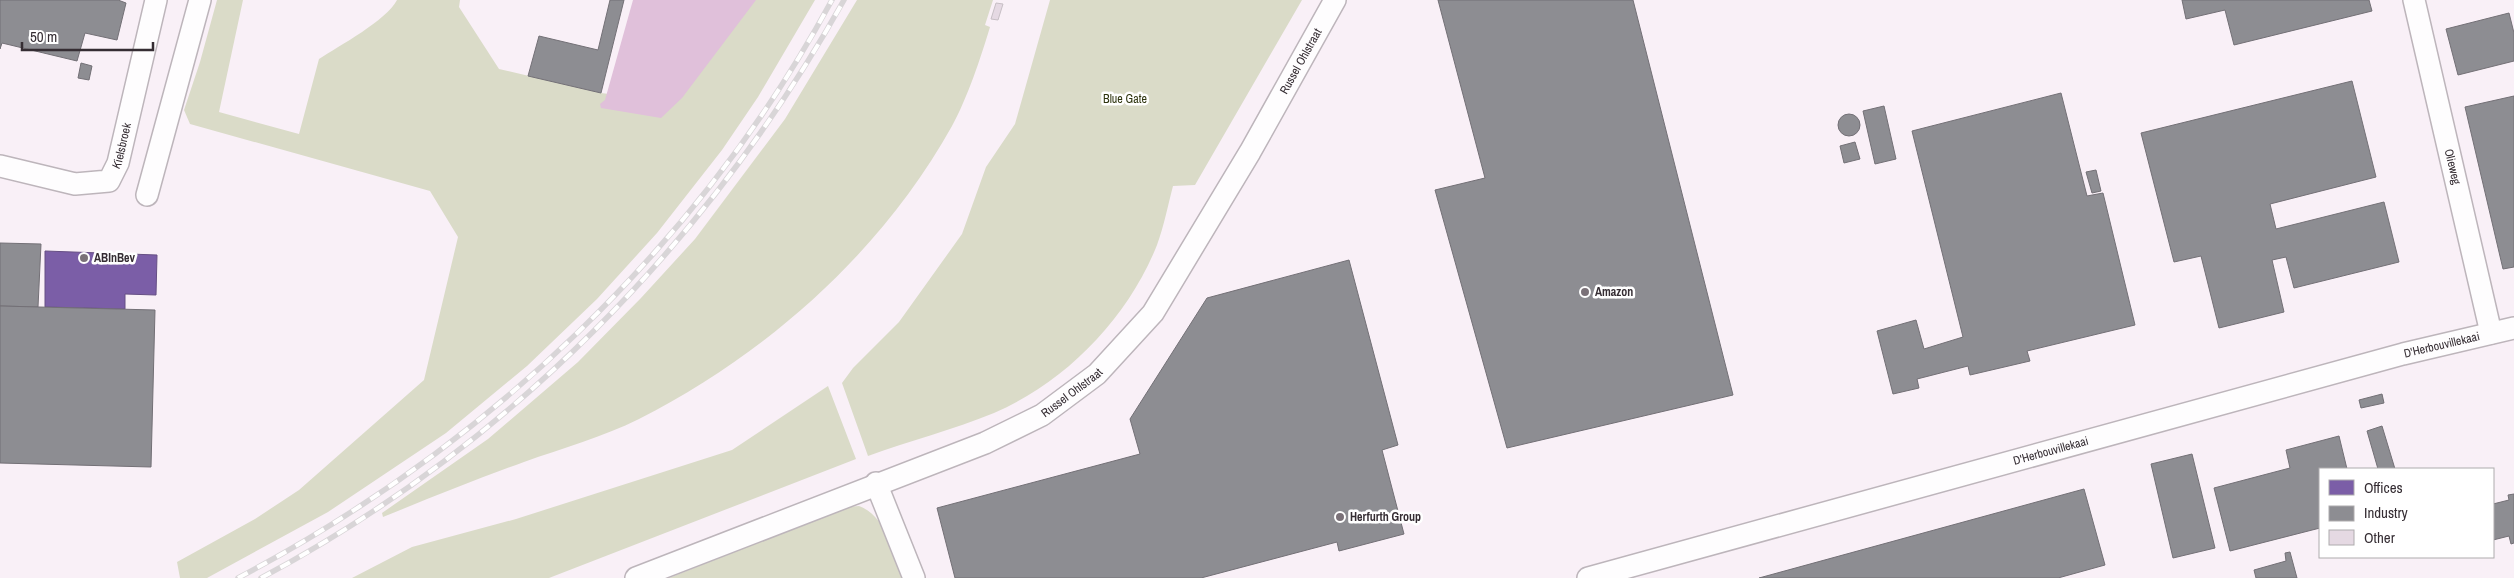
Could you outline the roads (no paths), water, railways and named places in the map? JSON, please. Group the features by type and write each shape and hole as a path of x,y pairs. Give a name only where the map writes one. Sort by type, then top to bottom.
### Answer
{"street":[{"name":"Kielsbroek","path":"0,166 75,184 109,181 118,163 156,0"},
{"path":"147,195 200,0"},
{"name":"Russel Ohlstraat","path":"636,578 876,483 985,443 1042,415 1097,374 1153,312 1250,152 1335,0"},
{"name":"Olieweg","path":"2414,0 2491,333"},
{"name":"D'Herbouvillekaai","path":"1588,578 2404,354 2514,328"},
{"path":"876,483 914,578"}],"railway":[{"path":"238,578 329,526 416,468 499,403 577,333 650,257 717,176 778,90 832,0"},
{"path":"261,578 351,526 437,467 518,402 594,331 665,255 730,174 790,89 844,0"}],"place":[{"name":"ABInBev","path":"84,258"},
{"name":"Amazon","path":"1585,292"},
{"name":"Herfurth Group","path":"1340,517"}],"park label":[{"name":"Blue Gate","path":"1125,99"}]}
